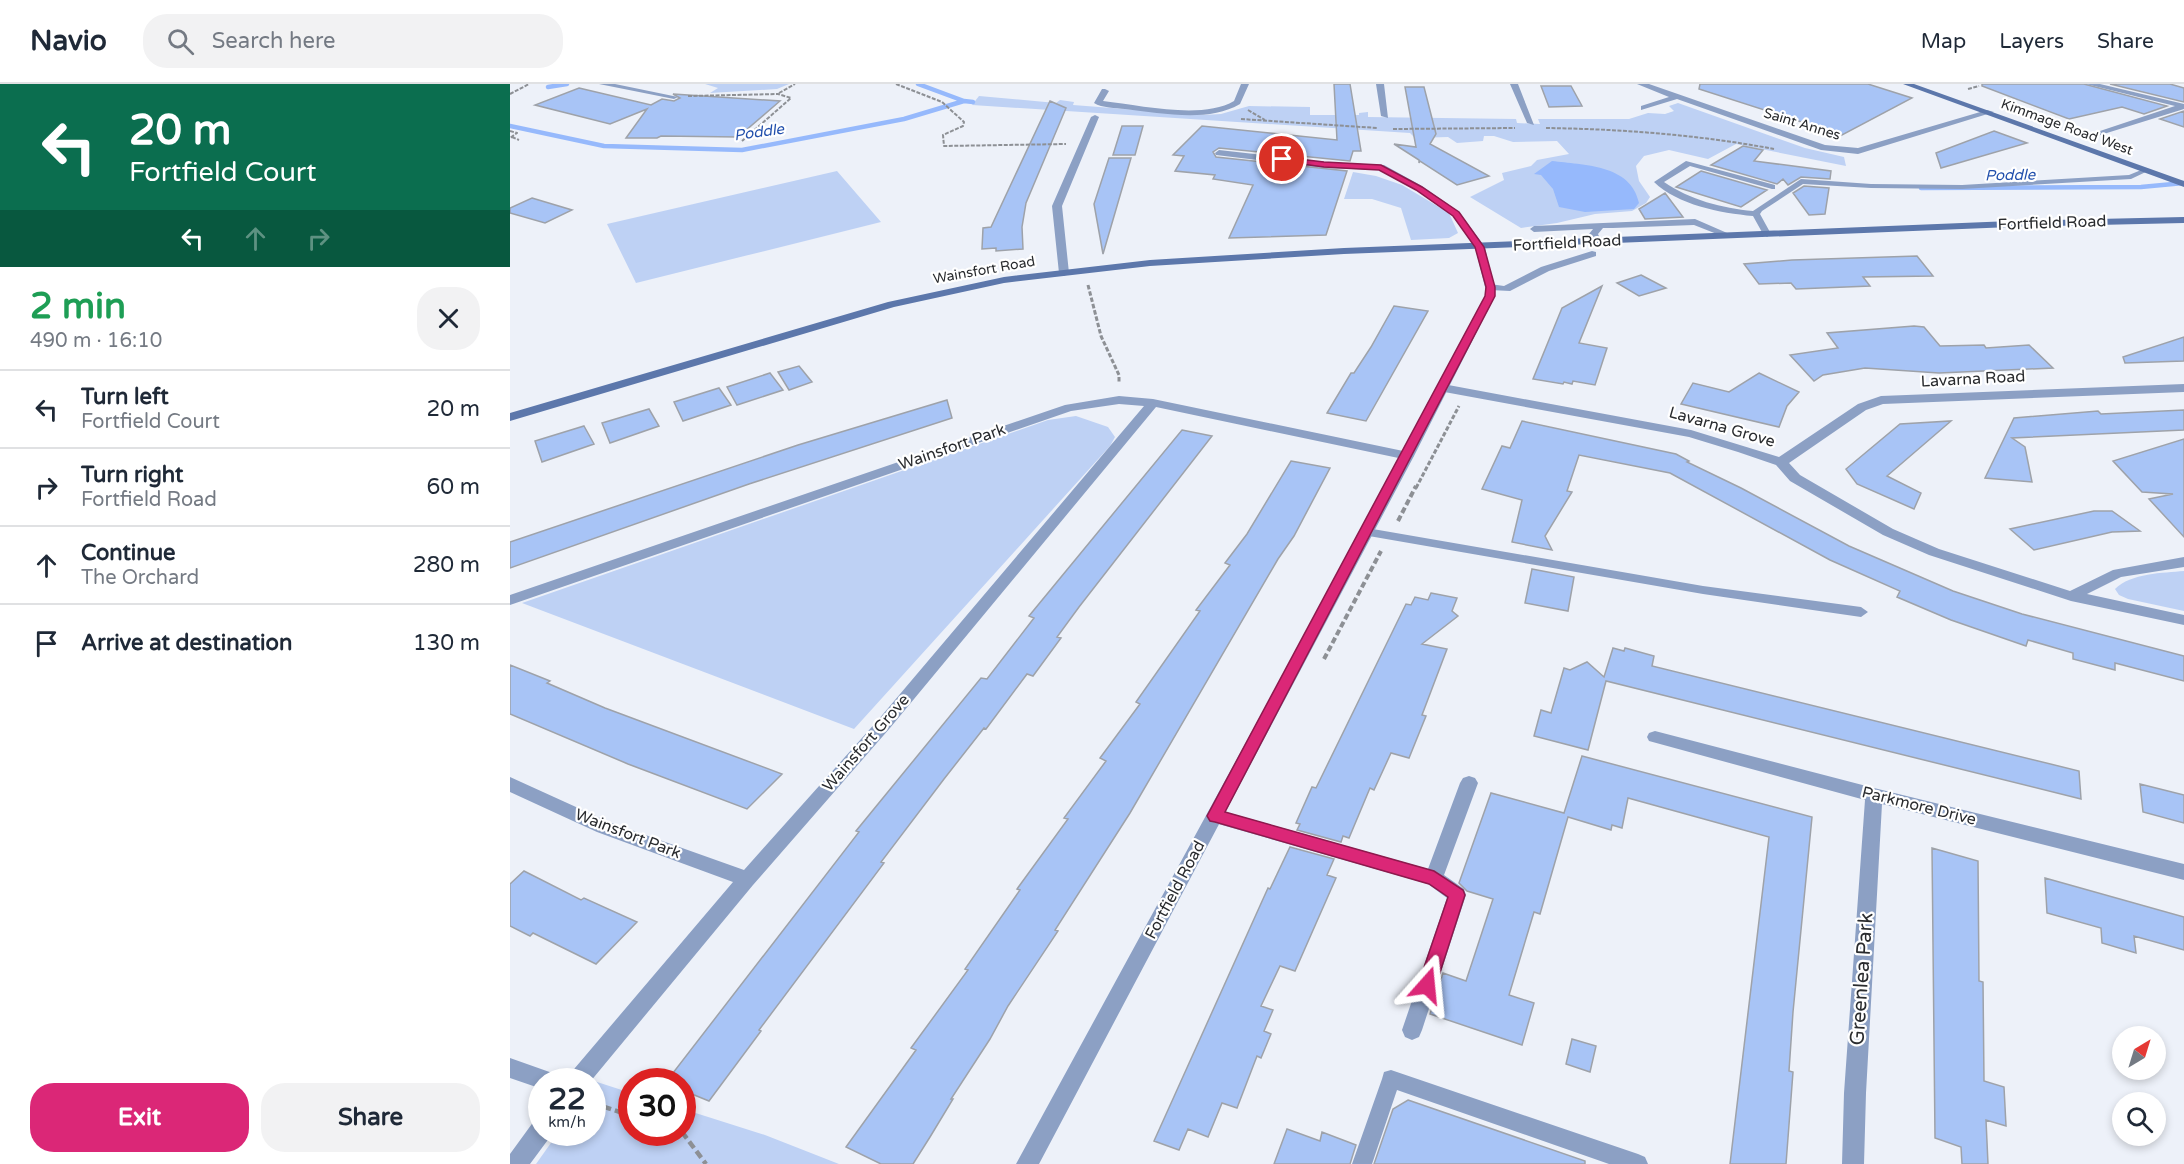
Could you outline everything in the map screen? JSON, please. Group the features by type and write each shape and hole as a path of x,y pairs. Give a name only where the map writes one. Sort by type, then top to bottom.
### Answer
{"main road":[{"name":"Kimmage Road West","path":"1907,84 1990,112 2184,184"},
{"name":"Fortfield Road","path":"1480,247 1767,234 2183,220"},
{"name":"Wainsfort Road","path":"510,417 892,304 959,288 1149,263 1480,247"}],"street":[{"path":"1105,91 1098,103 1191,112 1213,111 1236,104 1242,96 1245,84"},
{"path":"1380,84 1385,116"},
{"path":"1514,84 1531,123"},
{"name":"Saint Annes","path":"1641,84 1824,148 1844,151 1858,151 1990,112"},
{"path":"2090,84 2184,106"},
{"path":"1644,108 1676,97"},
{"path":"2097,135 2184,106"},
{"path":"1065,273 1057,206 1095,117"},
{"path":"1219,153 1324,165 1381,167 1419,188 1456,214 1480,247 1490,287 1506,289 1545,269 1592,254"},
{"name":"Fortfield Road","path":"1027,1164 1408,456 1490,296 1490,287"},
{"name":"Lavarna Grove","path":"1443,388 1691,434 1781,462 1795,478 1888,532 1935,552 2071,596 2184,620"},
{"name":"Lavarna Road","path":"1781,462 1862,407 1881,400 2184,388"},
{"name":"Wainsfort Park","path":"510,600 1069,408 1119,400 1153,403 1408,456"},
{"name":"Wainsfort Grove","path":"588,1068 747,879 884,724 1153,403"},
{"path":"2071,596 2118,573 2184,562"},
{"name":"Parkmore Drive","path":"1655,737 1874,795 2184,872"},
{"path":"1434,878 1469,783"},
{"name":"Wainsfort Park","path":"510,784 603,827 747,879"},
{"name":"Greenlea Park","path":"1853,1164 1855,1093 1874,795"},
{"path":"1215,816 1434,878 1457,895 1412,1030"},
{"path":"510,1068 528,1074"},
{"path":"516,1164 529,1146"}],"lane":[{"path":"603,84 674,97"},
{"path":"1756,214 1738,213 1672,193 1658,182 1689,163 1772,187"},
{"path":"1756,214 1758,210 1801,181 1871,186 1962,187 2131,177 2146,170"},
{"path":"1756,214 1767,234"},
{"path":"1534,229 1695,222 1730,236"},
{"path":"1597,241 1593,234 1600,226"},
{"path":"1367,532 1703,590 1861,612"},
{"path":"1362,1164 1391,1079 1638,1164"}],"path":[{"path":"510,94 529,84"},
{"path":"778,94 795,84"},
{"path":"896,84 921,92 947,106 964,122 959,129 943,135 944,146 1069,144"},
{"path":"674,97 778,94 791,98 742,141"},
{"path":"1241,106 1265,121"},
{"path":"510,131 517,133 511,137"},
{"path":"511,137 519,140"},
{"path":"1087,279 1101,336 1119,375 1119,400"},
{"path":"1324,659 1461,402"},
{"path":"692,1146 706,1164"}],"shaded area":[{"path":"705,84 789,84 777,89 710,93 718,88"},
{"path":"979,96 1056,103 1060,100 1074,102 1073,105 1203,115 1221,114 1249,106 1310,107 1310,115 1359,115 1359,113 1368,112 1368,117 1516,119 1517,123 1540,124 1538,119 1629,119 1648,113 1665,114 1674,111 1669,106 1678,103 1805,148 1844,157 1846,166 1736,144 1708,159 1669,150 1644,156 1636,166 1639,181 1650,197 1646,203 1632,211 1595,214 1521,228 1470,197 1504,180 1502,173 1531,166 1537,160 1569,154 1557,141 1513,142 1494,136 1484,136 1483,141 1457,143 1448,137 1415,138 1410,133 972,105"},
{"path":"837,171 881,222 636,283 607,224"},
{"path":"1353,172 1376,176 1402,185 1449,213 1458,233 1449,238 1411,240 1401,208 1372,199 1344,199"},
{"path":"1076,416 1108,427 1115,437 1110,446 854,729 522,603 1048,420"},
{"path":"2184,571 2184,611 2128,599 2119,595 2115,589 2138,577"},
{"path":"606,1085 618,1089 618,1146 696,1146 696,1113 765,1135 839,1164 536,1164 549,1146 606,1146"}],"water":[{"path":"1552,161 1591,166 1616,174 1634,190 1639,203 1634,209 1585,212 1559,207 1553,189 1541,175 1534,174"}],"building":[{"path":"1334,84 1350,84 1361,151 1353,151 1350,161 1219,148 1213,152 1216,157 1347,171 1326,235 1229,238 1253,185 1213,179 1215,175 1175,171 1184,156 1173,155 1202,126 1337,140"},
{"path":"1700,84 1868,84 1912,98 1842,135 1699,89"},
{"path":"1982,84 2084,84 2167,106 2144,114 2122,107 2069,119 1982,86"},
{"path":"2110,84 2170,84 2184,88 2184,102"},
{"path":"1541,86 1571,86 1582,106 1549,107"},
{"path":"1405,87 1424,87 1436,134 1430,144 1489,176 1457,185 1420,161 1419,163 1419,160 1394,144 1416,147"},
{"path":"579,88 651,105 662,99 674,101 680,98 673,94 780,101 738,137 626,138 647,109 610,124 535,105"},
{"path":"1050,101 1066,108 1026,203 1022,227 1023,249 996,251 996,248 982,249 983,228 991,227"},
{"path":"2184,111 2184,127 2160,119"},
{"path":"1122,126 1143,126 1135,155 1113,155"},
{"path":"1994,131 2027,143 1941,168 1936,153"},
{"path":"1743,146 1763,150 1754,161 1831,171 1830,179 1801,177 1788,185 1783,179 1777,184 1711,165"},
{"path":"1109,158 1131,158 1103,254 1094,204"},
{"path":"1701,171 1767,190 1741,207 1676,187"},
{"path":"1804,186 1829,188 1825,214 1809,215 1793,193"},
{"path":"1665,193 1683,217 1645,219 1639,209"},
{"path":"532,198 572,210 545,223 510,213 510,208"},
{"path":"1917,256 1933,276 1863,277 1870,286 1796,289 1791,283 1759,284 1744,264 1792,260"},
{"path":"1641,275 1666,288 1639,296 1617,283"},
{"path":"1602,286 1579,343 1607,348 1595,385 1573,381 1572,384 1564,382 1563,384 1533,379 1562,308"},
{"path":"1394,306 1428,311 1366,421 1327,413 1351,373 1354,373 1371,347"},
{"path":"1924,327 1940,346 1984,345 1986,348 2029,345 2053,368 1939,373 1865,368 1823,375 1814,381 1790,355 1838,348 1827,333"},
{"path":"2184,337 2184,361 2125,363 2123,357"},
{"path":"799,366 812,382 789,390 778,372"},
{"path":"770,373 783,390 737,405 727,387"},
{"path":"1759,373 1799,392 1787,406 1779,427 1681,404 1693,383 1729,392"},
{"path":"719,388 731,405 683,421 674,402"},
{"path":"947,400 952,418 749,484 510,568 510,542 798,445"},
{"path":"649,409 659,426 610,443 602,423"},
{"path":"2184,410 2184,430 2012,438 2025,447 2032,482 1985,478 2014,418 2098,411 2101,414"},
{"path":"1522,421 1676,454 1689,461 1687,462 1849,546 1953,591 2022,614 2184,656 2184,681 2115,663 2115,670 2073,659 2073,653 2028,640 2026,646 1951,620 1897,597 1900,591 1830,560 1670,473 1579,455 1567,491 1572,492 1545,536 1552,550 1512,542 1522,500 1482,489 1502,446 1510,448"},
{"path":"1951,421 1887,476 1921,493 1914,509 1857,484 1846,469 1900,424"},
{"path":"584,426 594,444 542,462 535,441"},
{"path":"1182,430 1212,436 1079,607 1057,637 1061,638 1033,676 1027,674 881,862 884,863 709,1101 696,1096 696,1068 677,1068 859,832 856,831 981,678 987,679 1034,618 1029,616"},
{"path":"2184,439 2184,537 2149,499 2173,494 2142,492 2113,461"},
{"path":"1291,461 1330,468 1294,536 1278,559 1130,813 1055,930 1058,931 1008,1006 913,1164 881,1164 846,1147 916,1050 911,1048 968,970 965,969 1020,890 1017,889 1068,819 1064,818 1106,761 1100,758 1140,704 1136,702 1200,611 1196,610 1230,565 1225,563 1247,534"},
{"path":"2094,511 2112,511 2140,531 2112,532 2034,550 2010,529"},
{"path":"1532,569 1574,577 1568,611 1525,603"},
{"path":"1431,593 1457,598 1452,611 1458,616 1422,644 1447,649 1422,715 1426,716 1409,758 1391,753 1374,790 1370,788 1349,838 1343,836 1341,842 1297,830 1300,824 1296,823 1312,787 1316,788 1406,604 1411,605 1415,597 1428,600"},
{"path":"1613,648 1624,651 1625,648 1654,656 1652,666 2079,771 2081,799 1606,681 1588,750 1534,736 1541,710 1551,713 1564,668 1570,670 1587,662 1604,677"},
{"path":"510,665 550,681 547,683 605,708 782,774 747,809 628,764 510,714"},
{"path":"1582,756 1812,817 1793,1012 1789,1071 1793,1072 1786,1164 1730,1164 1769,837 1628,798 1622,828 1612,825 1611,830 1568,817 1540,914 1534,912 1509,995 1534,1003 1522,1045 1430,1014 1443,973 1466,981 1493,899 1467,891 1459,883 1491,793 1564,813"},
{"path":"2140,784 2184,795 2184,823 2143,812"},
{"path":"1290,847 1334,859 1327,875 1336,878 1295,971 1280,966 1261,1006 1273,1010 1264,1031 1271,1034 1261,1058 1257,1056 1237,1108 1222,1103 1208,1137 1188,1129 1179,1150 1154,1141 1268,888 1270,889"},
{"path":"1932,848 1978,861 1979,981 1983,982 1984,1081 2004,1087 2006,1126 1986,1120 1988,1164 1962,1164 1961,1147 1935,1138"},
{"path":"524,871 581,900 584,898 637,922 596,964 533,933 530,936 510,926 510,884"},
{"path":"2045,878 2184,917 2184,950 2134,936 2136,953 2102,943 2101,928 2047,913"},
{"path":"1572,1039 1596,1046 1590,1072 1566,1064"},
{"path":"1408,1100 1585,1161 1585,1164 1374,1164 1393,1109"},
{"path":"1287,1129 1320,1141 1322,1132 1356,1145 1350,1164 1274,1164"}],"waterway":[{"path":"548,87 567,84"},
{"path":"918,84 964,101"},
{"name":"Poddle","path":"510,126 604,146 742,150 904,119 964,101"},
{"name":"Poddle","path":"964,101 973,102"},
{"name":"Poddle","path":"1921,188 2141,187 2184,183"}],"route":[{"path":"1282,159 1324,165 1381,167 1419,188 1456,214 1480,247 1490,287 1490,296 1408,456 1215,816 1434,878 1457,895 1427,985"}]}
